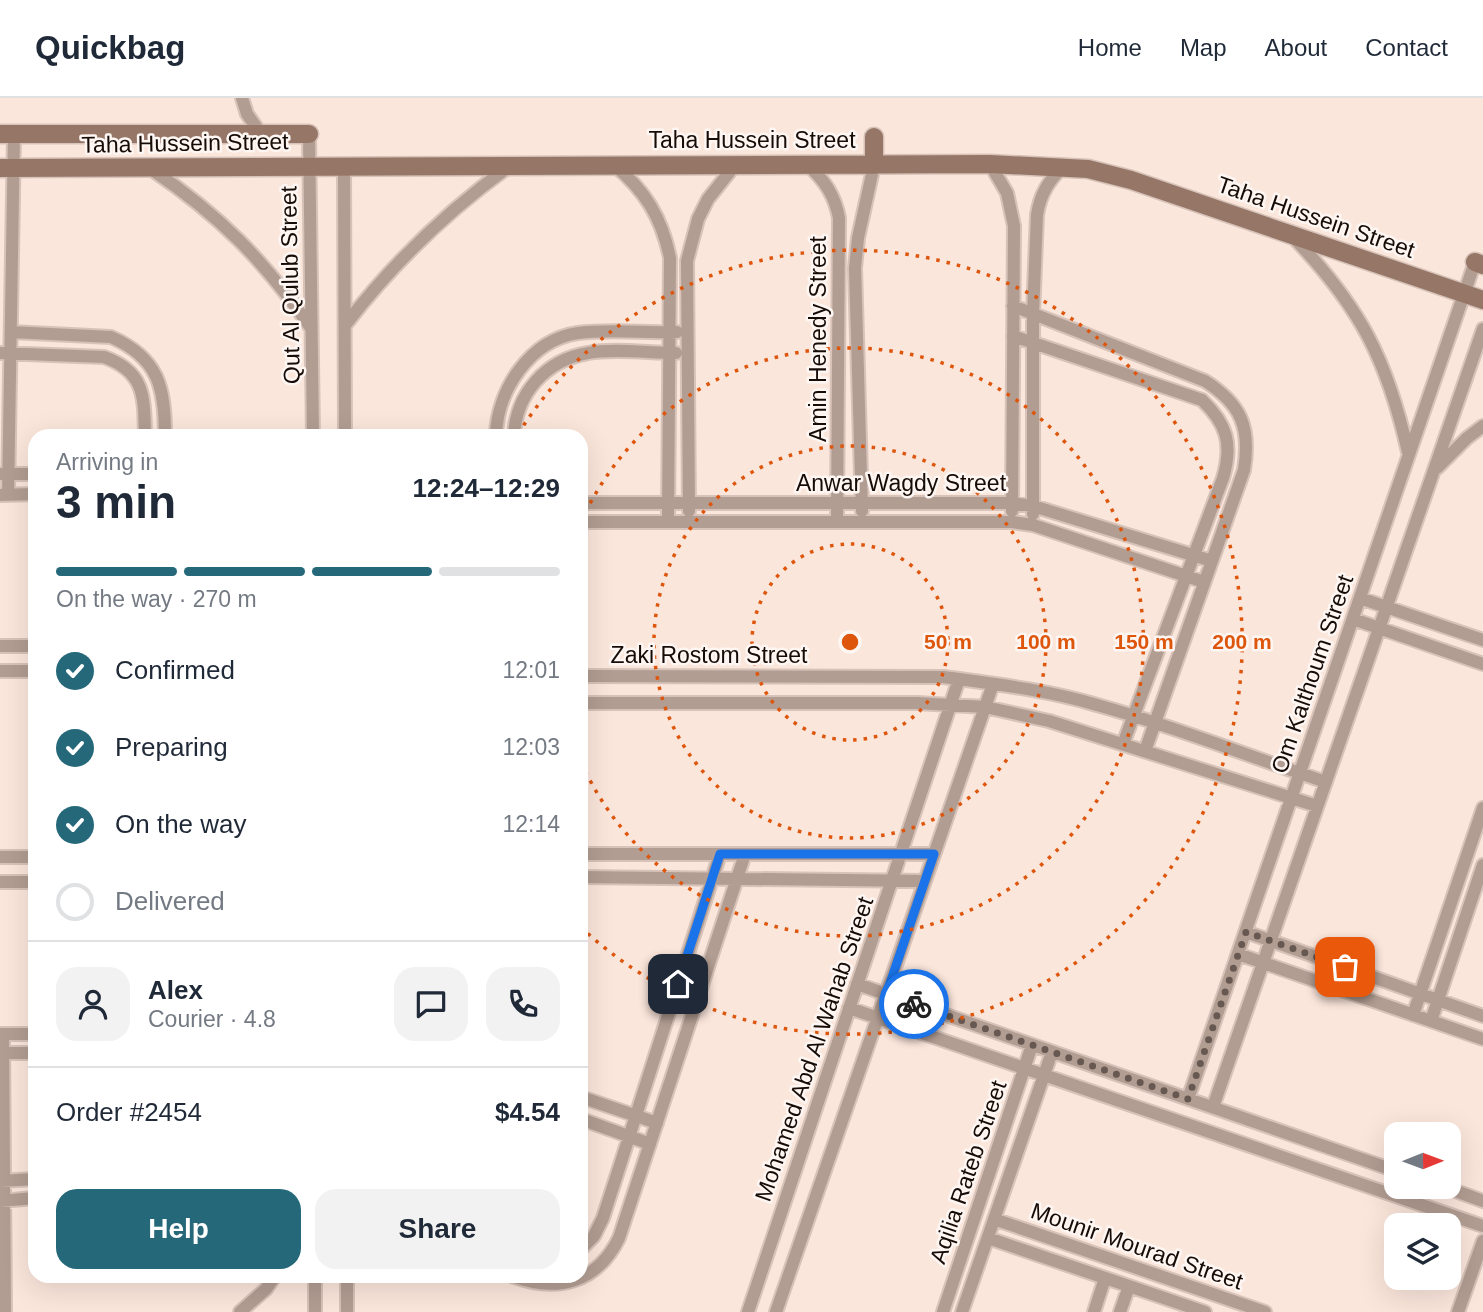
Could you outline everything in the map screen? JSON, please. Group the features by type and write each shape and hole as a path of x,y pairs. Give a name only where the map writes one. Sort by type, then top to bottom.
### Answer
{"street":[{"path":"242,98 247,114 261,134"},
{"path":"7,134 11,332 5,353 4,495 28,495"},
{"name":"Taha Hussein Street","path":"7,134 309,134"},
{"name":"Qut Al Qulub Street","path":"309,134 313,429"},
{"path":"874,137 874,165"},
{"path":"613,164 631,178 645,195 657,215 670,258 668,522"},
{"path":"689,522 687,261 691,240 708,199 735,164"},
{"path":"990,164 1007,192 1013,214 1012,522"},
{"name":"Taha Hussein Street","path":"7,168 990,164 1088,169 1131,180 1483,300"},
{"path":"346,324 386,274 422,237 511,165"},
{"name":"Amin Henedy Street","path":"862,522 855,268 858,238 874,165"},
{"path":"344,166 345,429"},
{"name":"Amin Henedy Street","path":"809,166 832,194 839,218 837,522"},
{"path":"1033,525 1033,315 1039,204 1048,184 1063,167"},
{"path":"151,169 189,195 240,240 286,292 311,329"},
{"path":"1291,235 1334,282 1356,312 1380,357 1397,404 1408,454"},
{"name":"Om Kalthoum Street","path":"1188,1099 1408,454 1464,294 1479,264"},
{"path":"1013,306 1205,380 1223,392 1237,408 1245,428 1248,449 1246,459 1144,751"},
{"path":"1213,1107 1483,329"},
{"path":"11,332 111,337 126,343 150,364 158,377 163,393 165,429"},
{"path":"497,429 499,409 506,391 522,368 543,348 560,339 578,333 688,332"},
{"path":"1013,336 1202,400 1214,412 1228,443 1228,461 1123,744"},
{"path":"118,362 126,343"},
{"path":"514,429 521,401 533,382 569,357 591,352 688,353"},
{"path":"5,353 104,357 118,362 130,370 141,388 145,429"},
{"path":"1434,471 1466,438 1483,426"},
{"path":"4,474 28,474"},
{"name":"Anwar Wagdy Street","path":"588,503 1012,503 1032,506 1212,561"},
{"name":"Anwar Wagdy Street","path":"588,522 1012,522 1033,525 1204,582"},
{"path":"1360,598 1483,640"},
{"path":"1353,619 1483,664"},
{"path":"0,646 28,646"},
{"path":"0,671 28,671"},
{"name":"Zaki Rostom Street","path":"588,676 959,679 1068,697 1326,782"},
{"name":"Mohamed Abd Al Wahab Street","path":"748,1312 959,679"},
{"path":"776,1312 993,684"},
{"path":"588,703 951,704 985,707 1039,718 1317,806"},
{"path":"1413,1015 1477,845 1482,817"},
{"path":"588,854 934,854"},
{"path":"588,1242 603,1218 720,854"},
{"path":"588,1274 612,1253 619,1238 746,854"},
{"path":"0,857 28,857"},
{"path":"1431,1021 1483,865"},
{"path":"588,877 925,881"},
{"path":"0,882 28,882"},
{"path":"1246,932 1483,1016"},
{"path":"1238,954 1483,1040"},
{"path":"857,984 1384,1167"},
{"path":"849,1008 1483,1226"},
{"path":"5,1312 2,1034 28,1034"},
{"name":"Aqilia Rateb Street","path":"943,1312 1032,1045"},
{"name":"Aqilia Rateb Street","path":"962,1312 1052,1052"},
{"path":"2,1053 28,1053"},
{"path":"588,1099 657,1122"},
{"path":"588,1122 650,1144"},
{"path":"2,1181 28,1179"},
{"path":"1461,1192 1483,1200"},
{"path":"2,1200 28,1198"},
{"name":"Mounir Mourad Street","path":"994,1219 1265,1312"},
{"name":"Mounir Mourad Street","path":"988,1238 1205,1312"},
{"path":"1458,1312 1483,1241"},
{"path":"1094,1312 1105,1278"},
{"path":"240,1312 270,1283"},
{"path":"314,1283 315,1312"},
{"path":"347,1283 347,1312"},
{"path":"538,1283 562,1283"},
{"path":"1120,1312 1129,1286"}],"way so far":[{"path":"914,1004 1188,1099 1246,932 1345,967"}],"route":[{"path":"678,984 720,854 934,854 886,995 914,1004"}]}
